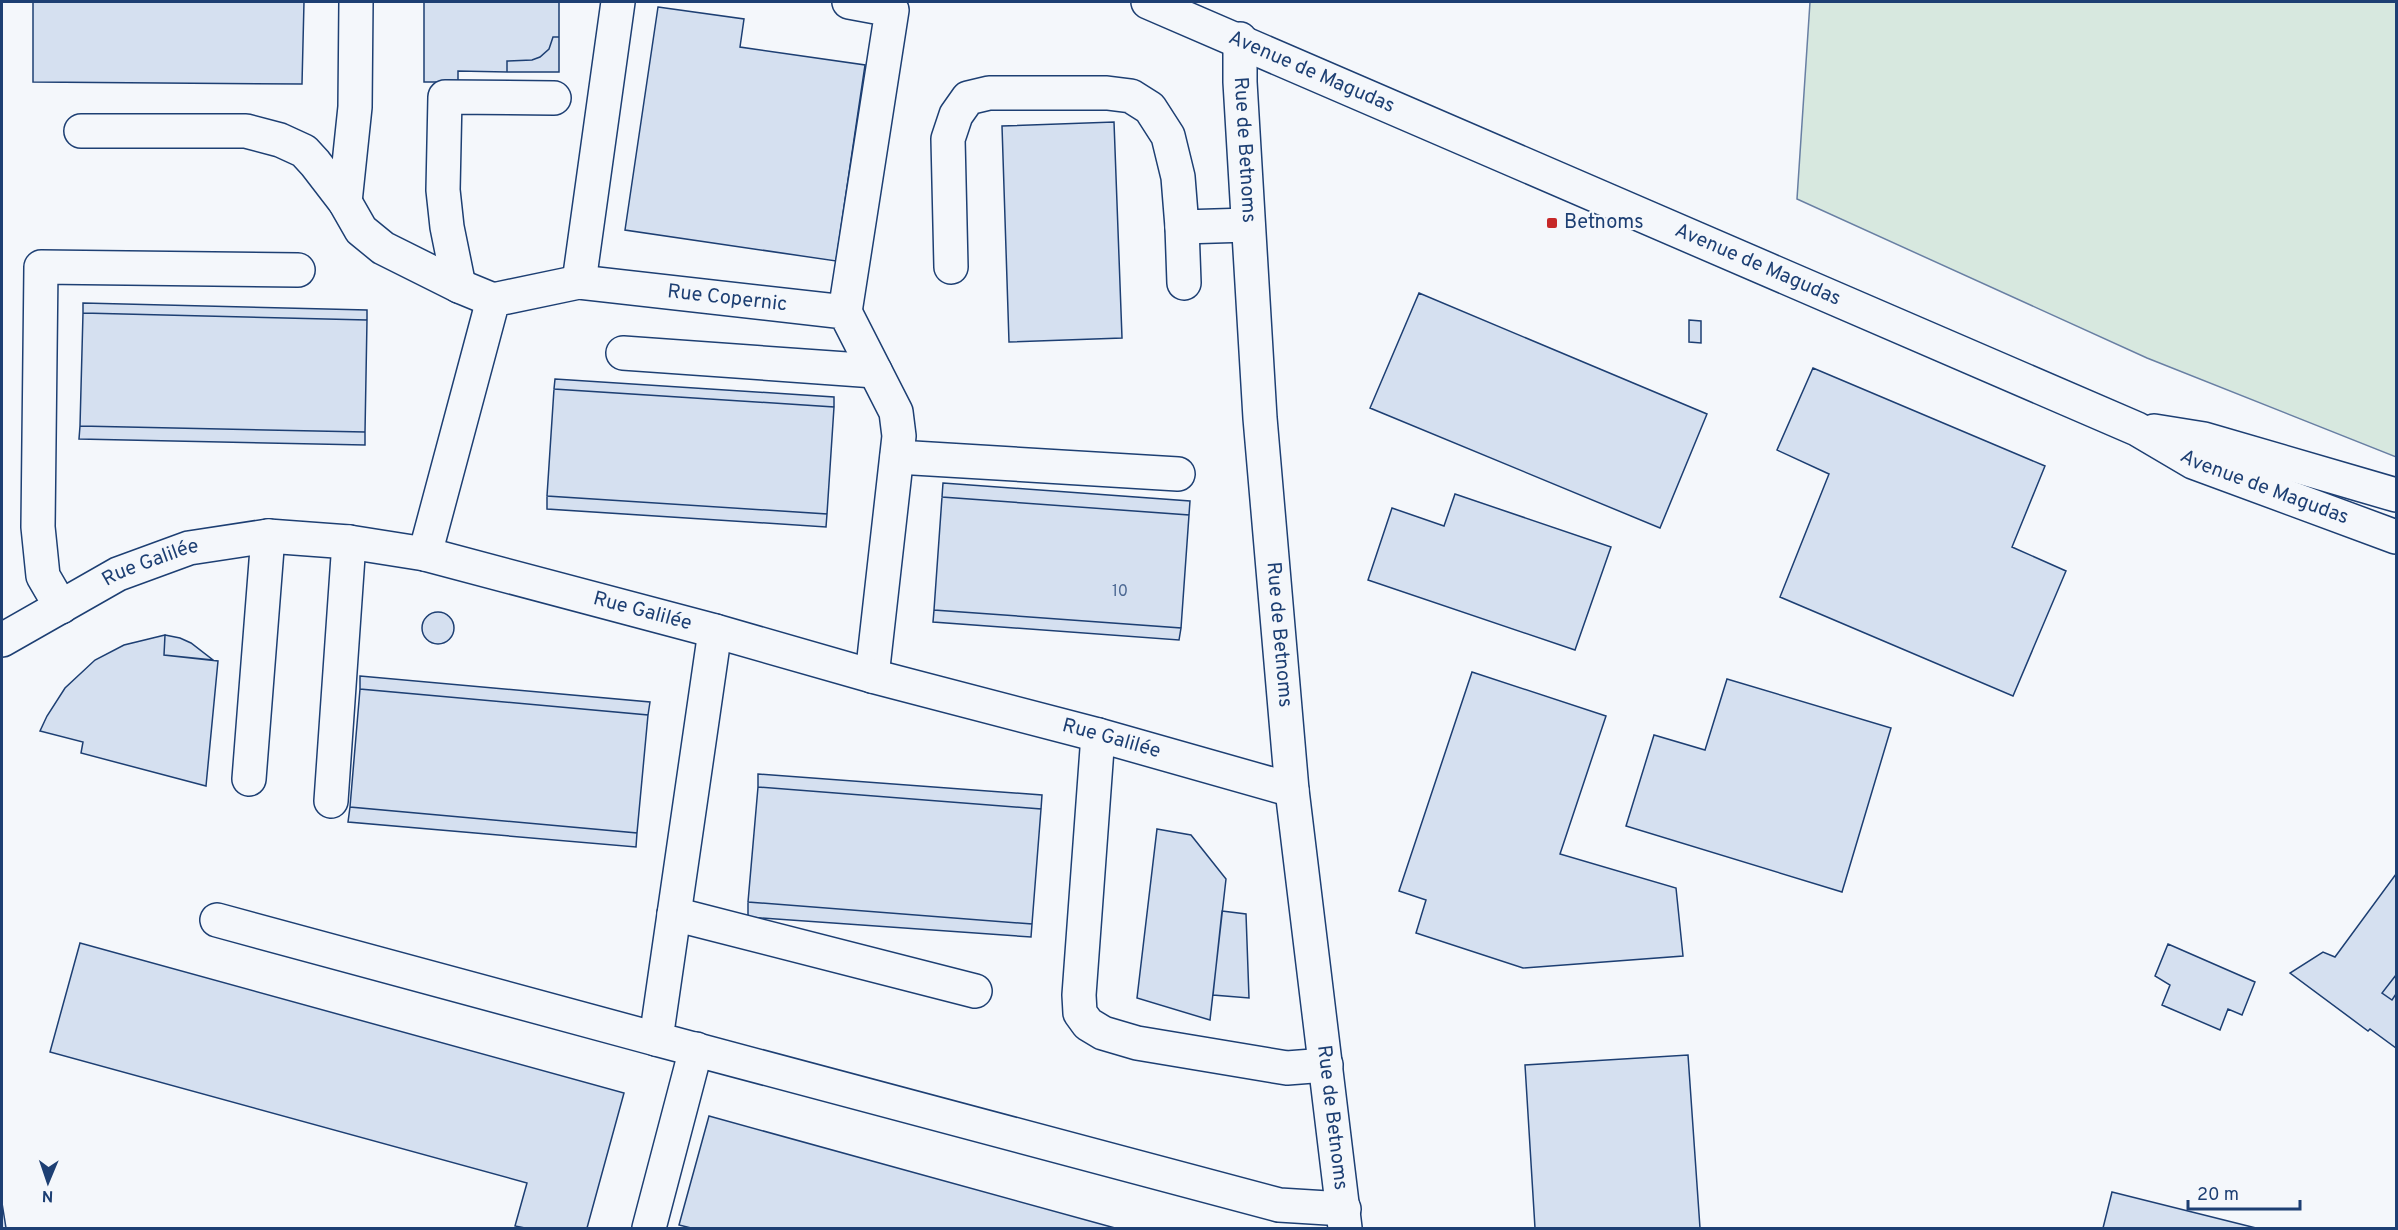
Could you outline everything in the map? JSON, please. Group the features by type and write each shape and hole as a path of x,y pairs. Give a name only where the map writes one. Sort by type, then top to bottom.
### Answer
{"street":[{"path":"345,202 355,107 356,2"},
{"path":"579,282 618,2"},
{"path":"849,2 892,10 845,312 896,412 899,436 872,676"},
{"name":"Avenue de Magudas","path":"1148,2 1240,39 2138,429 2193,462 2397,537"},
{"name":"Rue de Betnoms","path":"1240,39 1240,82 1260,418 1292,790 1345,1219"},
{"path":"951,267 948,139 956,115 968,98 989,93 1107,93 1131,96 1150,108 1168,136 1178,177 1184,283"},
{"path":"459,286 447,227 443,190 445,97 554,98"},
{"path":"81,131 246,131 268,137 304,152 315,162 345,202 361,230 383,248 459,286 493,300 425,554"},
{"path":"1182,227 1248,225"},
{"path":"61,607 44,576 38,527 41,267 298,270"},
{"name":"Rue Copernic","path":"493,300 579,282 845,312"},
{"path":"623,353 875,371"},
{"name":"Avenue de Magudas","path":"2138,429 2205,439 2397,495"},
{"path":"897,457 1179,474"},
{"path":"249,779 268,536"},
{"name":"Rue Galilée","path":"2,640 118,574 189,548 268,536 350,542 425,554 1098,735 1292,790"},
{"path":"331,801 350,542"},
{"path":"656,1039 716,632"},
{"path":"1098,735 1079,995 1080,1012 1088,1023 1103,1033 1137,1043 1287,1068 1326,1065"},
{"path":"674,914 975,991"},
{"path":"217,920 1279,1205 1345,1219"},
{"path":"649,1228 696,1049"}],"shaded area":[{"path":"1810,2 2396,2 2396,457 2147,358 1797,199"}],"building":[{"path":"33,2 304,2 302,84 33,82"},
{"path":"424,2 559,2 559,37 553,37 549,49 540,57 532,60 507,61 507,72 458,71 458,82 424,82"},
{"path":"658,7 744,19 740,47 865,65 836,261 625,230"},
{"path":"553,37 559,37 559,72 507,72 507,61 532,60 540,57 549,49"},
{"path":"1114,122 1122,338 1009,342 1002,126"},
{"path":"1419,293 1707,414 1660,528 1370,408"},
{"path":"83,303 367,310 367,320 83,313"},
{"path":"83,313 367,320 365,432 80,426"},
{"path":"1689,320 1701,321 1701,343 1689,342"},
{"path":"1813,368 2045,466 2012,547 2066,571 2013,696 1780,597 1829,474 1777,450"},
{"path":"555,379 834,397 834,407 554,389"},
{"path":"554,389 834,407 827,514 547,496"},
{"path":"80,426 365,432 365,445 79,439"},
{"path":"943,483 1190,501 1189,515 942,497"},
{"path":"1455,494 1611,547 1575,650 1368,580 1392,508 1444,526"},
{"path":"547,496 827,514 826,527 547,509"},
{"path":"942,497 1189,515 1181,628 934,610"},
{"path":"934,610 1181,628 1179,640 933,622"},
{"path":"438,612 450,616 454,628 450,640 438,644 426,640 422,628 426,616"},
{"path":"165,635 191,643 213,660 164,655"},
{"path":"165,635 164,655 218,661 206,786 81,753 83,742 40,731 65,688 95,660 124,645"},
{"path":"1472,672 1606,716 1560,854 1676,888 1683,956 1523,968 1416,933 1426,900 1399,891"},
{"path":"360,676 650,702 648,715 360,689"},
{"path":"1727,679 1891,728 1842,892 1626,826 1654,735 1705,750"},
{"path":"360,689 648,715 637,833 350,807"},
{"path":"758,774 1042,795 1041,809 758,787"},
{"path":"758,787 1041,809 1032,924 748,902"},
{"path":"350,807 637,833 636,847 348,822"},
{"path":"1157,829 1191,835 1226,879 1210,1020 1137,998"},
{"path":"2396,874 2396,975 2382,993 2392,1000 2396,994 2396,1048 2370,1029 2368,1031 2290,973 2323,952 2335,957"},
{"path":"748,902 1032,924 1031,937 748,917"},
{"path":"1222,911 1246,914 1249,998 1213,995"},
{"path":"80,943 624,1093 587,1228 515,1226 527,1183 50,1052"},
{"path":"2168,944 2255,982 2242,1015 2228,1009 2220,1030 2162,1005 2170,985 2155,976"},
{"path":"2396,975 2396,994 2392,1000 2382,993"},
{"path":"1688,1055 1700,1228 1535,1228 1525,1065"},
{"path":"709,1116 1115,1228 691,1228 679,1225"},
{"path":"2112,1192 2256,1228 2103,1228"},
{"path":"2,1203 6,1228 2,1228"}],"place":[{"name":"Betnoms","path":"1552,223"}]}
